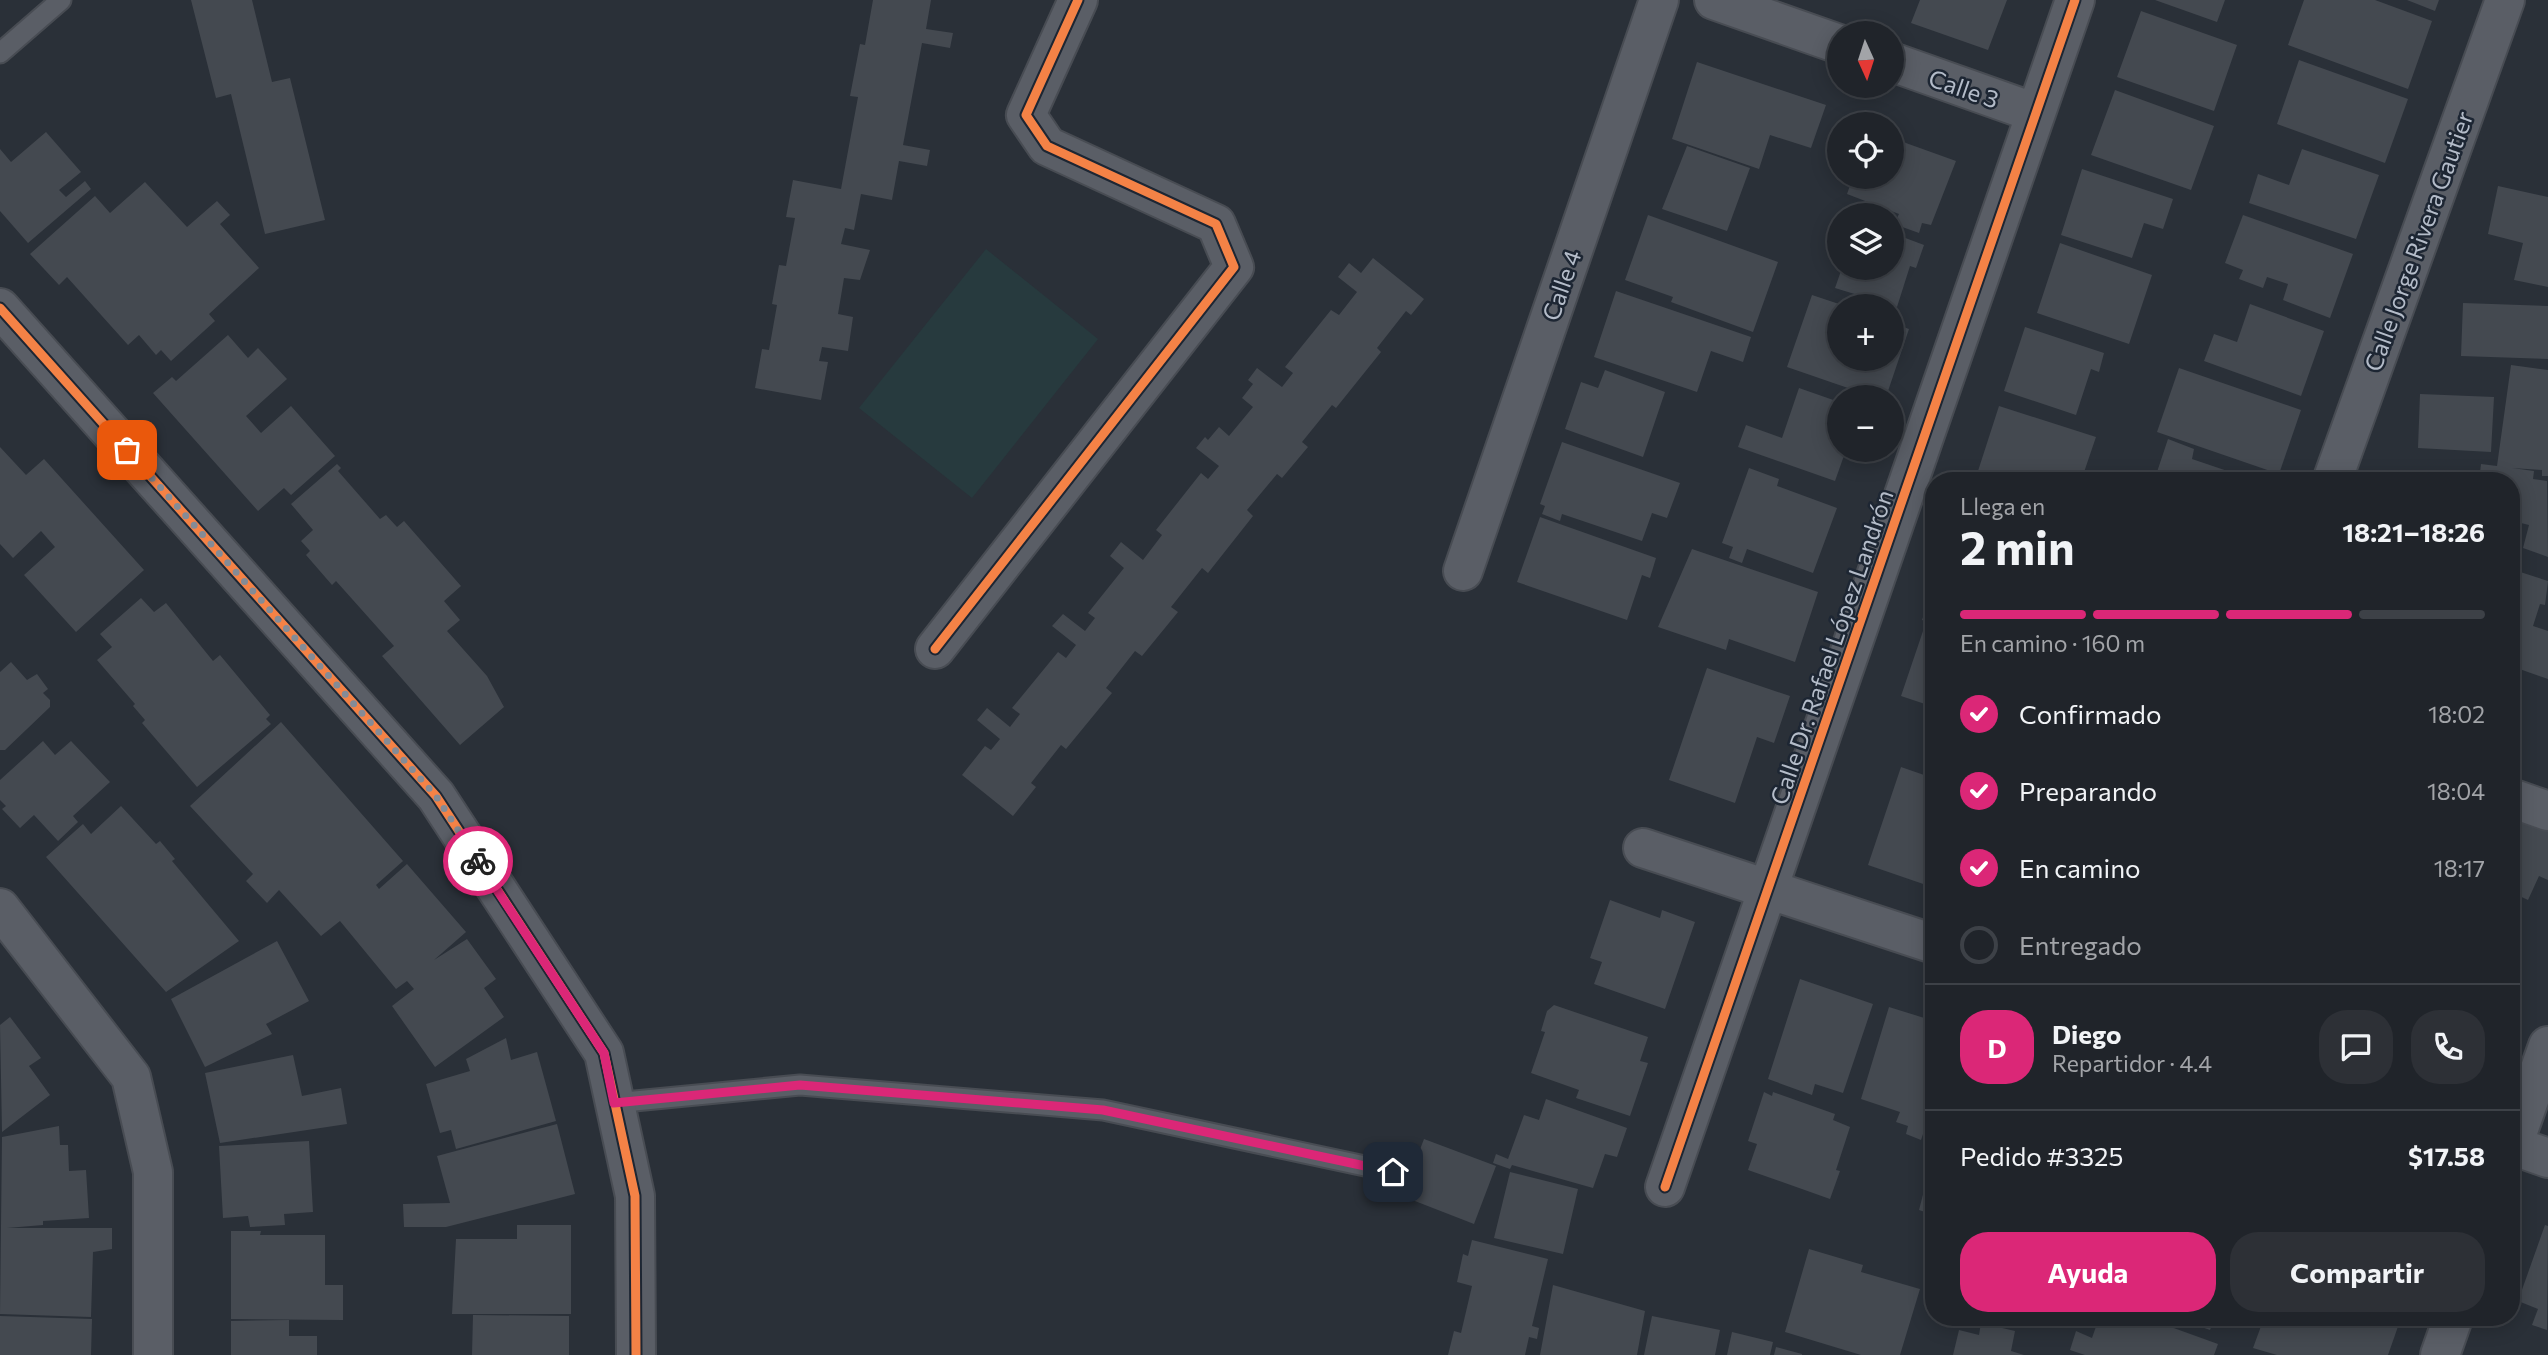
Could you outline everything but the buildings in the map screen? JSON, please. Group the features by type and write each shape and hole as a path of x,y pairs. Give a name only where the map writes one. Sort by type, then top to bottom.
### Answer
{"street":[{"path":"935,649 1234,267 1216,224 1047,146 1026,114 1078,0"},
{"name":"Calle 4","path":"1463,571 1659,0"},
{"path":"1714,0 1827,40"},
{"name":"Calle Dr. Rafael López Landrón","path":"1665,1186 2075,0"},
{"name":"Calle Jorge Rivera Gautier","path":"2335,472 2505,0"},
{"name":"Calle 3","path":"1904,66 2036,113"},
{"path":"0,308 436,796 604,1053 635,1196 636,1355"},
{"path":"2520,801 2548,811"},
{"path":"1643,848 1925,941"},
{"path":"0,908 131,1077 153,1172 153,1355"},
{"path":"2521,1150 2548,1046"},
{"path":"2440,1355 2450,1326"}],"lane":[{"path":"0,53 61,0"},
{"path":"614,1103 800,1085 1103,1110 1393,1172"}],"green space":[{"path":"986,249 1098,339 972,498 859,408"}],"cycle path":[{"path":"935,649 1234,267 1216,224 1047,146 1026,115 1078,0"},
{"path":"1665,1187 2075,0"},
{"path":"0,308 436,796 604,1053 635,1196 636,1355"}],"way so far":[{"path":"127,450 436,796 478,861"}],"route":[{"path":"478,861 604,1053 614,1103 800,1085 1103,1110 1393,1172"}]}
